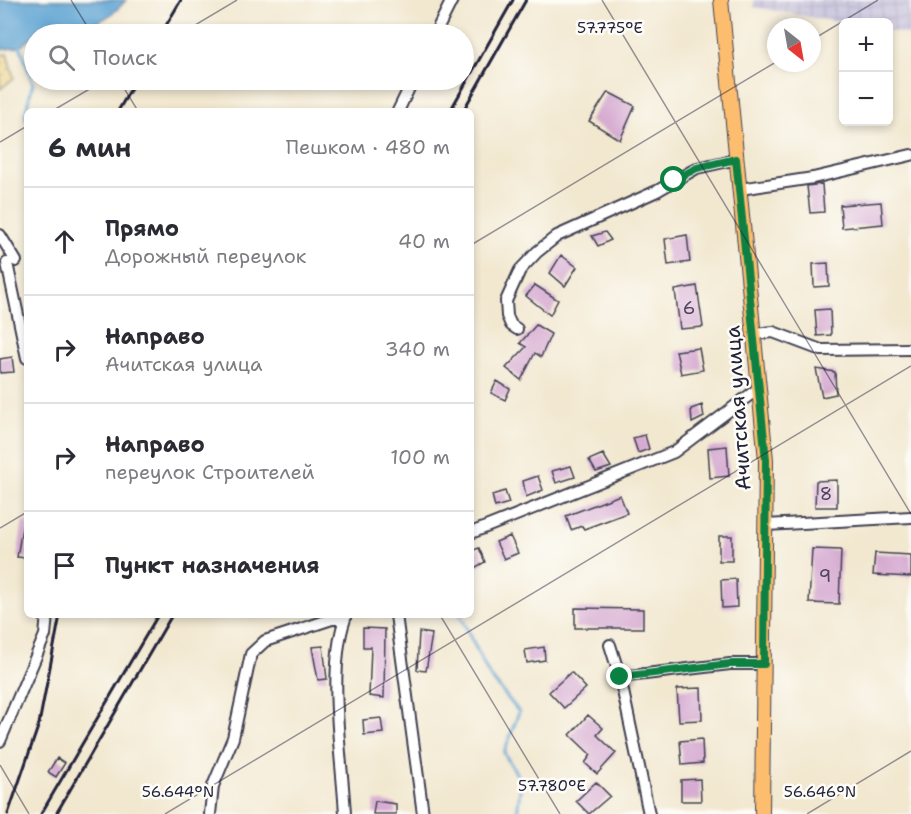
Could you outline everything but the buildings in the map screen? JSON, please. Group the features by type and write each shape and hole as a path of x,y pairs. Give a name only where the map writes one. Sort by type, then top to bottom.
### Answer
{"main road":[{"name":"Ачитская улица","path":"721,0 766,460 762,814"}],"street":[{"path":"440,24 452,0"},
{"path":"399,108 408,90"},
{"path":"740,189 813,178 911,155"},
{"path":"517,328 511,325 507,316 506,301 520,270 557,236 657,191 697,168 736,159"},
{"path":"0,235 13,262 24,337"},
{"path":"755,334 773,332 821,350 911,349"},
{"path":"474,532 674,452 759,387"},
{"path":"766,525 911,517"},
{"path":"0,741 45,635 47,618"},
{"path":"210,814 213,786 233,738 251,654 265,640 340,618"},
{"path":"345,814 338,639 347,618"},
{"path":"396,618 423,814"},
{"path":"610,645 620,677 649,814"},
{"path":"620,677 730,664 764,664"}],"shaded area":[{"path":"754,0 911,0 911,35 893,32 893,18 839,18 839,22 754,7"}],"sand":[{"path":"7,54 14,78 0,89 0,55"}],"water":[{"path":"0,0 126,0 108,16 92,24 24,24 24,44 20,47 0,50"}],"waterway":[{"path":"19,43 24,57"},
{"path":"27,108 31,90"},
{"path":"461,618 489,675 519,712 504,753 521,781 517,814"}],"railway":[{"path":"167,24 181,0"},
{"path":"474,69 513,0"},
{"path":"465,108 526,0"},
{"path":"120,108 130,90"},
{"path":"452,108 462,90"},
{"path":"8,814 39,724 59,618"},
{"path":"41,814 156,618"},
{"path":"56,814 170,618"}],"route":[{"path":"620,677 730,664 764,664 766,460 736,159 697,168 674,180"}]}
